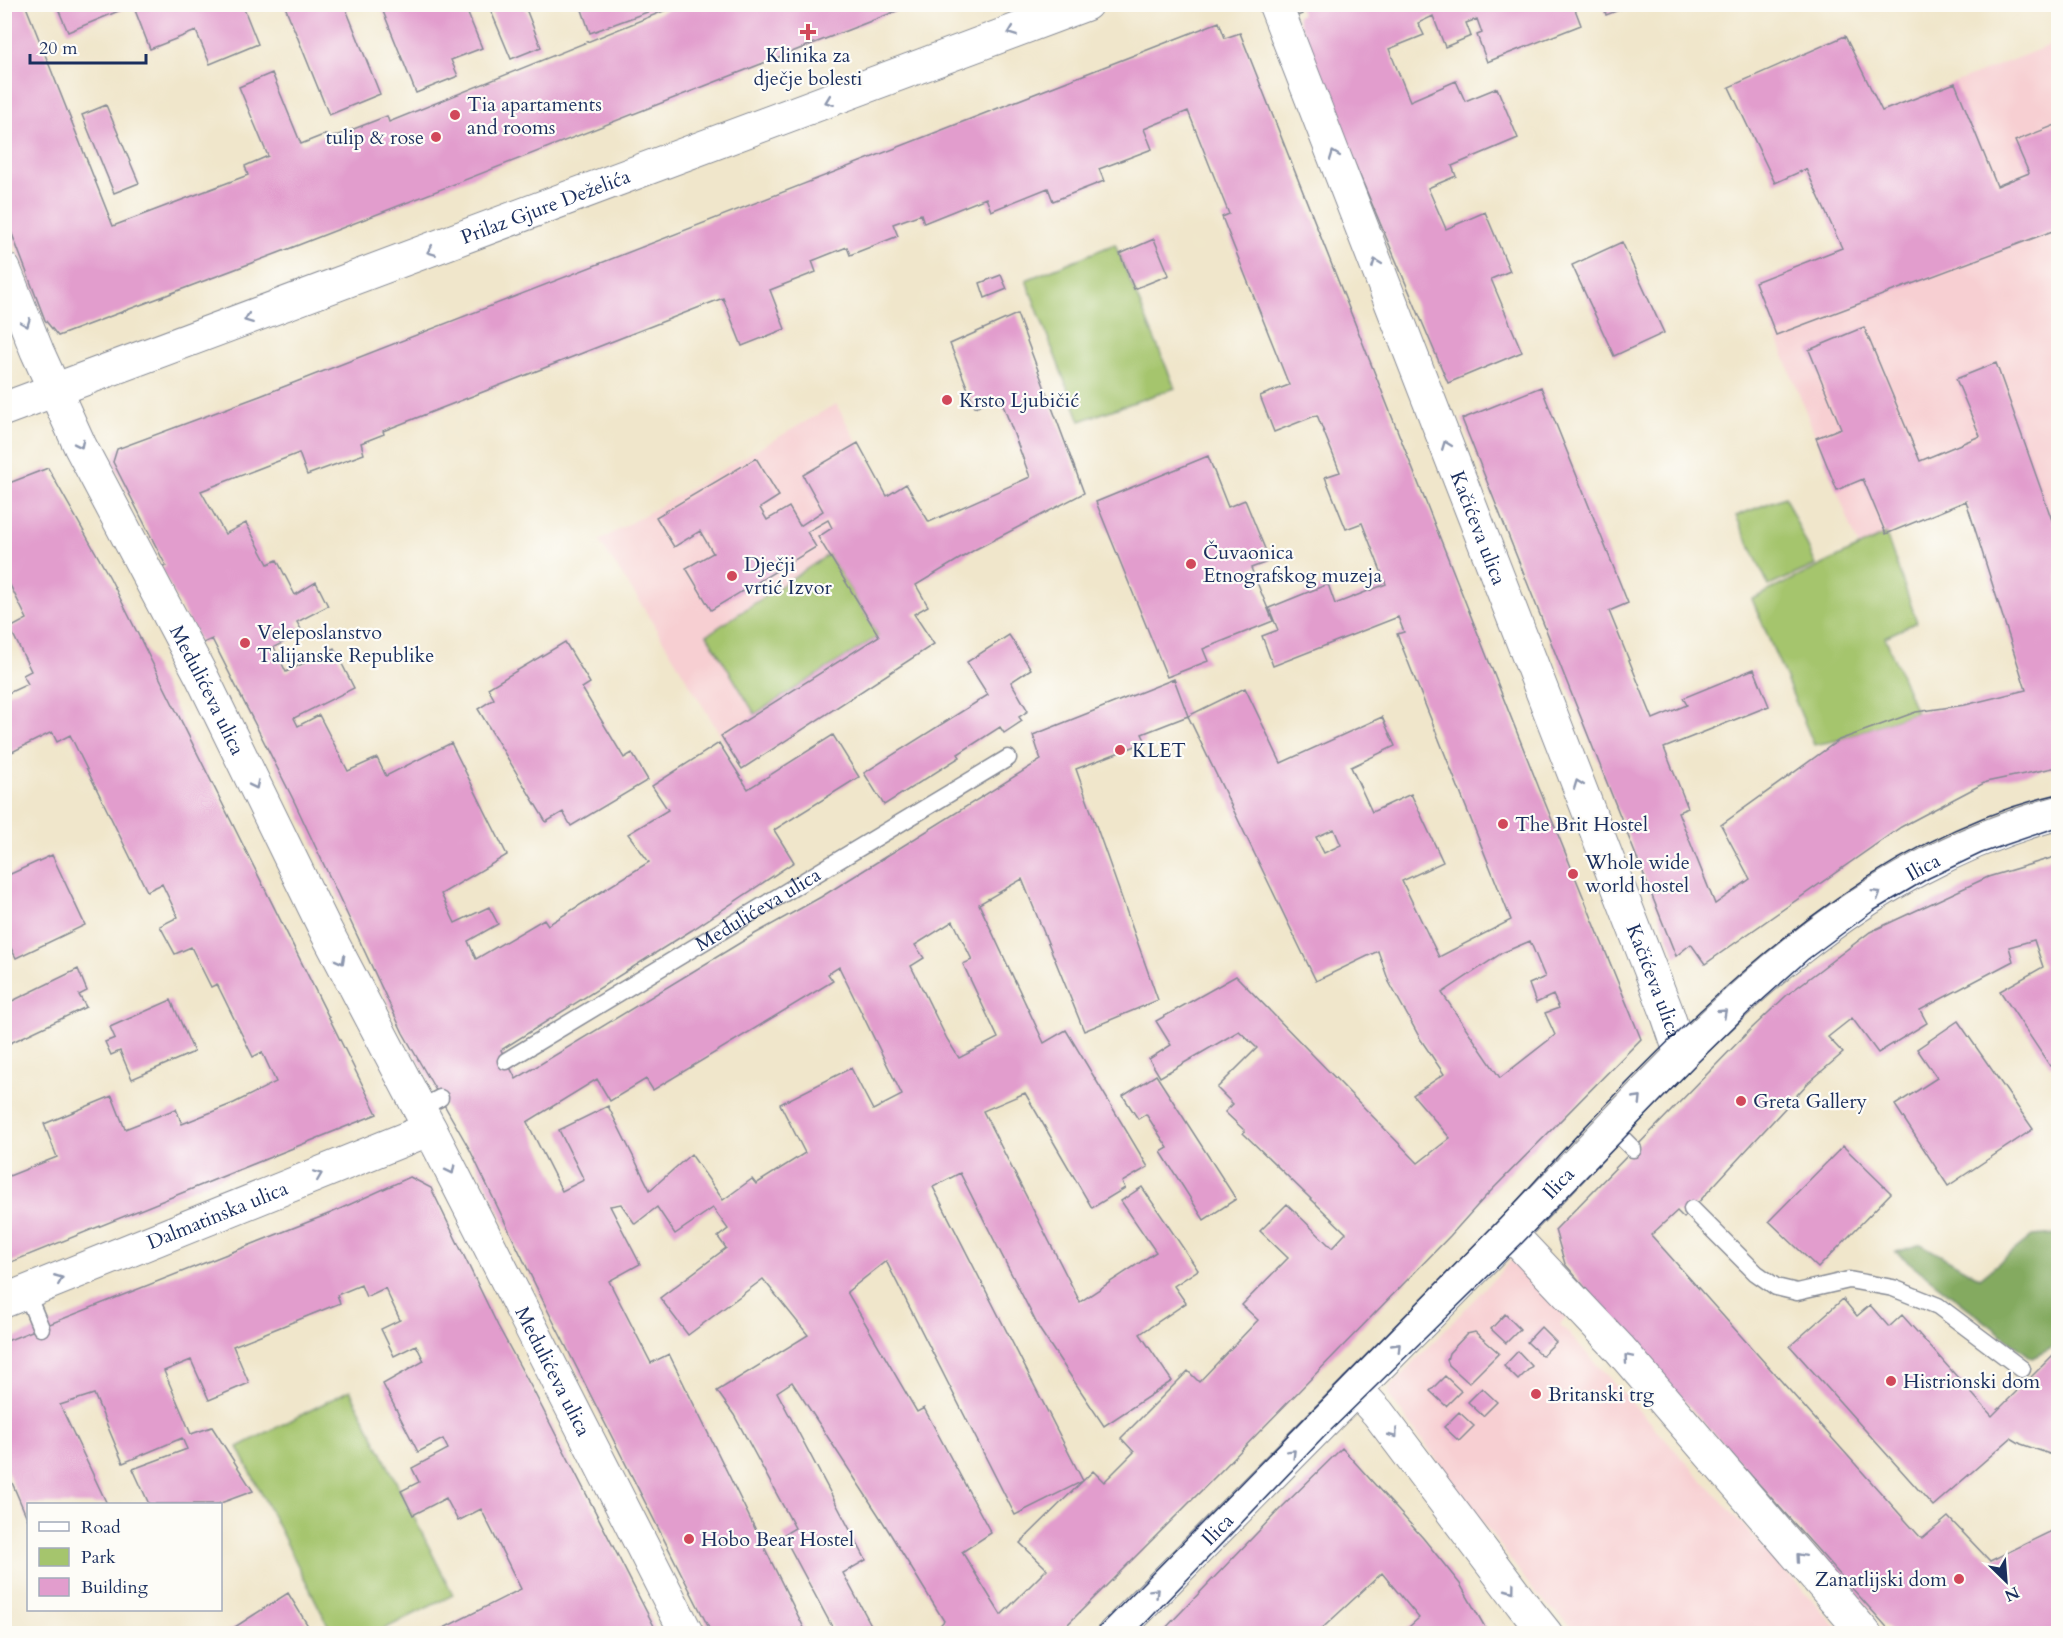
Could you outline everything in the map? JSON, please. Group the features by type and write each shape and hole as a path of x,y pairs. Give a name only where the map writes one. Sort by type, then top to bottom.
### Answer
{"street":[{"name":"Prilaz Gjure Deželića","path":"4,409 1086,4"},
{"name":"Kačićeva ulica","path":"1275,4 1670,1018 1681,1054"},
{"name":"Medulićeva ulica","path":"4,268 54,391 86,456 202,677 326,931 430,1112 687,1634"},
{"name":"Ilica","path":"1114,1634 1510,1233 1622,1138 1681,1054 1739,998 1805,942 1912,872 1960,848 2037,818 2058,813"},
{"name":"Dalmatinska ulica","path":"15,1296 430,1112"},
{"path":"1510,1233 1619,1348 1865,1634"},
{"path":"1356,1389 1378,1413 1546,1634"}],"lane":[{"name":"Medulićeva ulica","path":"506,1061 1008,758"},
{"path":"1692,1209 1756,1273 1776,1287 1797,1292 1850,1280 1893,1288 1938,1306 2022,1369"},
{"path":"15,1296 41,1328"}],"shaded area":[{"path":"1845,36 1882,111 2058,42 2058,537 2035,471 1859,547 1755,282 1841,248 1806,169 1775,183 1729,87"},
{"name":"Dječji vrtić Izvor","path":"836,404 887,496 819,537 879,636 721,736 638,599 599,541"},
{"name":"Britanski trg","path":"1512,1260 1567,1316 1560,1324 1842,1633 1578,1633 1536,1594 1389,1396 1390,1387"}],"green space":[{"path":"1115,244 1175,388 1080,421 1026,280"},
{"path":"1785,497 1816,565 1769,586 1736,516"},
{"path":"1886,534 1917,622 1885,637 1916,712 1839,740 1814,745 1752,599"},
{"path":"829,554 879,636 755,714 707,635"},
{"path":"2058,1234 2058,1345 2032,1358 1896,1252 1921,1244 1980,1278 2032,1236"},
{"path":"350,1390 453,1595 376,1633 332,1633 238,1447"}],"building":[{"path":"4,4 25,4 113,226 248,175 245,166 268,156 239,87 272,73 301,144 326,134 328,139 387,116 389,122 681,4 912,5 278,253 58,336 45,320 4,213"},
{"path":"56,4 242,4 258,44 210,64 196,31 150,49 133,5 68,32"},
{"path":"284,4 344,4 380,94 329,115"},
{"path":"380,4 464,4 482,48 451,60 458,76 416,93"},
{"path":"488,4 524,4 541,47 511,59"},
{"path":"580,4 660,4 661,7 590,33"},
{"path":"1298,4 1573,4 1581,25 1487,62 1477,35 1482,33 1477,19 1466,23 1471,36 1445,47 1433,16 1418,23 1424,35 1389,49 1410,101 1456,81 1465,101 1497,88 1518,138 1452,166 1456,176 1428,188 1446,229 1485,212 1510,271 1491,279 1522,352 1448,383 1341,131 1297,16 1302,14"},
{"path":"1603,4 1632,4 1632,5 1606,15"},
{"path":"1219,22 1225,38 1240,33 1539,788 1641,1039 1224,1468 1058,1634 932,1634 944,1621 792,1382 777,1392 866,1560 843,1573 876,1634 836,1634 783,1535 795,1528 734,1415 717,1391 808,1335 763,1279 688,1335 660,1298 726,1248 718,1237 728,1229 713,1208 675,1234 657,1207 635,1224 621,1204 610,1206 640,1264 609,1281 651,1363 669,1354 807,1634 712,1634 549,1313 470,1150 403,1033 293,799 212,639 201,644 161,568 166,566 113,462 117,449 260,396","holes":["1188,111 1229,214 1222,217 1289,385 1260,396 1274,432 1317,415 1340,472 1325,477 1346,529 1362,523 1386,584 1335,604 1328,584 1269,608 1278,630 1262,636 1273,666 1398,617 1404,632 1397,634 1511,920 1439,957 1402,881 1443,862 1411,794 1372,812 1351,767 1395,746 1382,717 1281,763 1245,688 1188,716 1174,679 1033,735 1041,760 821,897 753,935 516,1079 501,1050 692,930 794,862 774,830 859,777 833,735 748,789 719,743 652,786 668,810 628,834 649,862 548,925 544,919 476,959 468,941 498,924 489,907 455,923 441,894 507,855 451,743 386,776 377,758 348,771 319,715 298,726 294,718 354,688 334,648 286,672 274,647 303,633 297,622 328,606 316,582 295,595 277,560 268,564 246,523 225,534 201,491 299,453 307,475 364,454 361,443 384,434 383,431 723,298 742,346 785,329 770,290 816,272 812,261 847,247 850,255 898,236 893,224 921,214 924,223 986,198 991,211 1048,188 1053,201 1104,181 1099,169 1152,149 1144,129","1188,716 1316,981 1378,951 1389,982 1421,1040 1444,1074 1413,1095 1450,1138 1418,1163 1236,976 1156,1021 1171,1045 1149,1059 1160,1077 1239,1031 1257,1048 1217,1088 1233,1104 1225,1112 1245,1131 1243,1133 1346,1233 1332,1248 1287,1204 1260,1231 1288,1258 1242,1305 1258,1320 1199,1382 1188,1371 1121,1438 1134,1452 1104,1482 1093,1471 1083,1481 933,1187 960,1173 1040,1330 1104,1426 1172,1381 1140,1334 1186,1303 1174,1286 1198,1270 1142,1187 1121,1201 1156,1252 1080,1302 983,1111 1025,1093 1092,1208 1125,1188 1122,1182 1148,1167 1066,1030 1044,1043 979,904 1022,879 1084,1031 1158,1000 1076,769 1146,742 1142,734","1334,829 1341,845 1324,853 1316,837","953,921 972,960 963,964 998,1038 959,1058 947,1039 911,966 924,958 915,945","1530,941 1545,977 1529,984 1536,1003 1553,995 1559,1008 1545,1013 1555,1035 1500,1078 1442,993 1502,953","839,967 902,1095 873,1110 851,1068 780,1104 805,1153 756,1184 752,1179 723,1200 691,1154 650,1190 608,1106 559,1130 584,1180 562,1191 527,1122 597,1079 610,1101 646,1079 653,1090 833,981 828,974","886,1261 1015,1515 1083,1481 1020,1543 1047,1569 1001,1615 962,1552 991,1533 924,1408 917,1412 847,1292"]},
{"path":"1845,36 1882,111 1955,83 1997,186 2029,173 2015,141 2058,124 2058,229 1776,335 1755,282 1842,248 1806,169 1775,183 1729,87"},
{"path":"106,105 139,183 114,193 82,115"},
{"path":"1154,239 1169,275 1134,289 1120,254"},
{"path":"1622,242 1664,333 1614,356 1572,265"},
{"path":"1001,275 1007,289 985,298 980,283"},
{"path":"1017,314 1084,493 976,549 916,585 928,606 914,614 934,644 742,769 721,736 879,636 818,537 832,528 828,520 807,532 816,547 711,610 686,568 713,553 700,531 674,547 656,517 756,458 779,496 760,508 767,520 789,507 800,526 823,511 803,475 858,443 887,496 906,484 929,522 1030,477 1000,397 975,407 950,344"},
{"path":"1864,327 1920,461 1980,436 1956,379 1996,363 2058,537 2058,767 1986,782 1901,827 1705,964 1691,944 1676,956 1462,419 1541,387 1628,603 1609,611 1653,719 1687,705 1683,698 1754,669 1769,706 1664,748 1688,808 1678,812 1715,904 1750,879 1721,825 1839,740 1916,712 1965,705 2026,690 1966,501 1886,534 1863,479 1837,490 1816,438 1841,428 1809,350"},
{"name":"Čuvaonica Etnografskog muzeja","path":"1208,456 1228,507 1245,500 1270,561 1251,568 1273,621 1203,649 1208,661 1167,677 1096,502"},
{"path":"48,468 110,578 377,1114 4,1265 4,1178 57,1157 44,1124 112,1096 125,1129 176,1109 182,1124 234,1103 276,1082 262,1052 253,1057 217,984 211,987 191,947 175,954 160,926 178,917 162,884 147,891 70,735 57,742 52,732 4,756 4,695 28,684 23,675 31,671 10,628 27,619 4,573 4,485"},
{"path":"1009,635 1031,669 1011,682 1028,711 1019,717 1022,721 1004,733 1000,727 958,754 960,757 884,805 864,773 988,695 967,662"},
{"path":"565,642 590,683 582,688 624,758 632,753 648,780 571,826 563,812 546,822 478,709 494,699 488,688"},
{"path":"52,855 85,925 16,958 4,934 4,877"},
{"path":"2058,856 2058,1062 2050,1066 2000,991 2043,967 2034,940 2009,947 2013,961 1920,1010 1927,1023 1878,1053 1852,1018 1828,1037 1843,1053 1808,1083 1684,1218 1677,1211 1651,1235 1922,1539 1948,1517 1990,1561 2058,1528 2058,1628 2046,1634 1893,1634 1565,1264 1555,1230 1750,1030 1787,995 1870,932 1988,877"},
{"path":"78,969 87,991 79,995 86,1007 4,1046 4,1005"},
{"path":"171,1000 194,1052 132,1079 120,1051 111,1055 105,1042 115,1038 110,1027"},
{"path":"1958,1021 2033,1129 1948,1186 1895,1105 1937,1078 1917,1049"},
{"path":"1156,1075 1236,1199 1204,1220 1161,1152 1168,1148 1146,1114 1138,1119 1123,1096"},
{"path":"1843,1146 1891,1193 1818,1268 1769,1221"},
{"path":"410,1177 431,1188 498,1326 658,1634 432,1634 521,1589 481,1509 458,1521 446,1498 413,1515 401,1491 419,1482 412,1468 448,1449 443,1439 418,1452 383,1384 424,1361 416,1345 394,1356 381,1329 400,1320 385,1288 366,1297 361,1285 337,1295 340,1303 233,1346 249,1383 209,1400 191,1360 164,1371 191,1434 212,1427 253,1491 221,1503 149,1503 133,1469 187,1449 182,1438 123,1463 94,1394 60,1405 107,1503 27,1503 27,1518 4,1464 4,1342 331,1213"},
{"name":"Histrionski dom","path":"1843,1299 1857,1316 1870,1305 1889,1327 1902,1315 1992,1416 2058,1350 2058,1457 2021,1444 2011,1438 1933,1506 1790,1346"},
{"path":"1505,1314 1520,1329 1506,1343 1491,1329"},
{"path":"1541,1327 1556,1342 1542,1356 1527,1342"},
{"path":"1475,1332 1499,1353 1469,1383 1449,1365 1447,1360 1449,1353 1467,1334"},
{"path":"1518,1351 1532,1366 1518,1380 1504,1366"},
{"path":"1445,1376 1461,1391 1446,1406 1430,1391"},
{"path":"1482,1388 1497,1402 1483,1416 1468,1402"},
{"path":"1459,1412 1474,1426 1459,1441 1444,1427"},
{"path":"1342,1448 1423,1538 1460,1584 1489,1634 1401,1634 1419,1618 1382,1573 1316,1634 1160,1634 1278,1511"},
{"path":"288,1593 313,1634 224,1634"}],"tram line":[{"path":"1093,1634 1494,1225 1648,1061 1752,964 1808,919 1866,878 1927,843 1991,815 2058,794"},
{"path":"1135,1634 1324,1437 1522,1243 1696,1064 1808,959 1873,911 1929,878 1982,853 2058,827"}],"place":[{"name":"Klinika za dječje bolesti","path":"808,32"},
{"name":"Tia apartaments and rooms","path":"455,115"},
{"name":"tulip & rose","path":"436,137"},
{"name":"Krsto Ljubičić","path":"947,400"},
{"name":"Čuvaonica Etnografskog muzeja","path":"1191,564"},
{"name":"Dječji vrtić Izvor","path":"732,576"},
{"name":"Veleposlanstvo Talijanske Republike","path":"245,643"},
{"name":"KLET","path":"1120,750"},
{"name":"The Brit Hostel","path":"1503,824"},
{"name":"Whole wide world hostel","path":"1573,874"},
{"name":"Greta Gallery","path":"1741,1101"},
{"name":"Histrionski dom","path":"1891,1381"},
{"name":"Britanski trg","path":"1536,1394"},
{"name":"Hobo Bear Hostel","path":"689,1539"},
{"name":"Zanatlijski dom","path":"1959,1579"}]}
